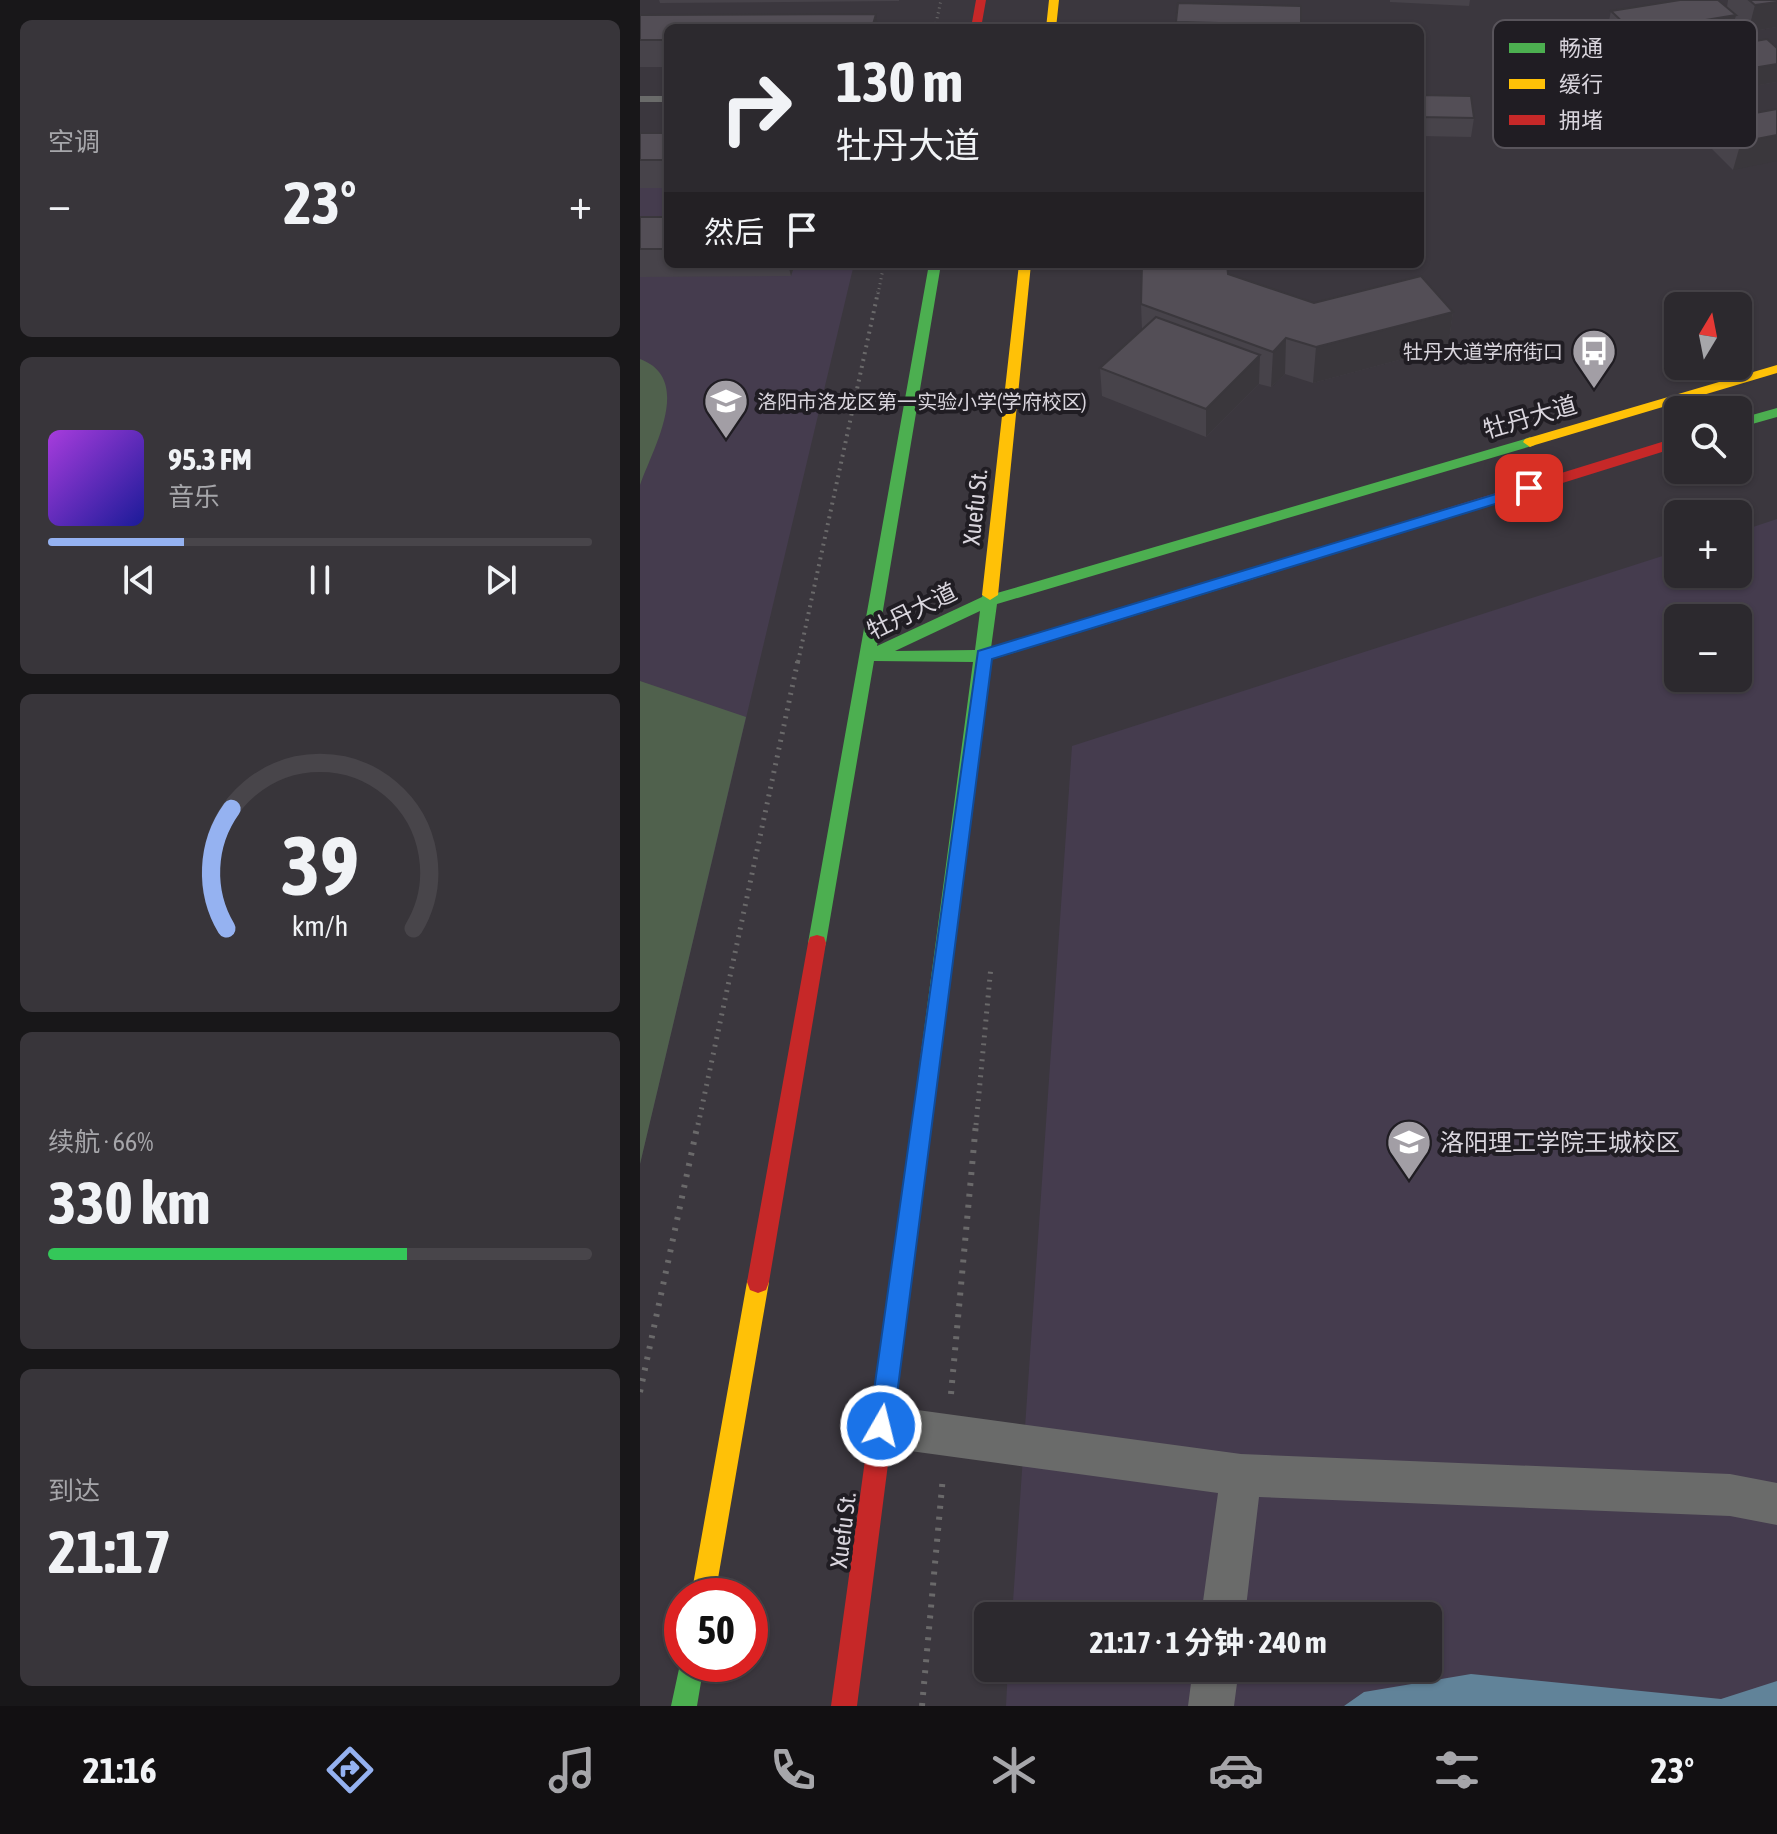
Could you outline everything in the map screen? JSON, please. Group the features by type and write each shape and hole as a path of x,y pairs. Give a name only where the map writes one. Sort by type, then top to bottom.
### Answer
{"main road":[{"path":"977,24 981,0"},
{"path":"1051,24 1054,0"},
{"path":"706,1578 934,268"},
{"name":"Xuefu St.","path":"844,1706 984,656 1025,268"},
{"name":"牡丹大道","path":"868,657 988,601 1777,369"},
{"path":"1752,420 1777,412"},
{"name":"牡丹大道","path":"868,657 984,656 1664,446"},
{"path":"684,1706 688,1682"}],"street":[{"path":"881,1426 1241,1475 1730,1495 1777,1504"},
{"path":"1225,1602 1241,1475"}],"lane":[{"path":"640,99 664,99"}],"path":[{"path":"936,24 941,0"},
{"path":"640,1392 883,268"},
{"path":"922,1706 992,958"}],"shaded area":[{"path":"640,135 664,136 664,268 853,268 640,1164"},
{"name":"洛阳理工学院王城校区","path":"1777,519 1777,1706 1006,1706 1007,1682 1442,1682 1442,1602 1013,1602 1072,746 1664,556 1664,588 1752,588 1752,527"}],"green space":[{"path":"640,359 656,369 665,382 667,398 660,434 640,485"},
{"path":"640,681 746,717 640,1164"}],"water":[{"path":"1471,1674 1721,1699 1777,1681 1777,1706 1344,1706 1364,1692 1442,1682 1442,1679"}],"building":[{"path":"1680,0 1718,0 1736,15 1706,20 1620,20 1611,11"},
{"path":"1749,0 1777,0 1777,2 1755,5"},
{"path":"1178,3 1301,6 1301,24 1176,22"},
{"path":"876,14 873,24 664,24 664,40 640,40 640,15"},
{"path":"1767,39 1777,48 1777,64 1757,67 1757,41"},
{"path":"1424,95 1471,96 1474,118 1424,117"},
{"path":"1777,109 1777,135 1757,139 1757,113"},
{"path":"640,133 664,133 664,160 640,160"},
{"path":"640,217 664,217 664,249 640,249"},
{"path":"1142,268 1227,268 1228,274 1314,303 1421,276 1453,312 1316,347 1286,338 1273,352 1141,304"},
{"path":"1156,317 1260,355 1206,409 1100,368"}],"traffic: fast":[{"path":"817,943 934,268"},
{"path":"1752,420 1777,412"},
{"path":"868,657 988,601 1530,442"},
{"path":"882,657 984,656 1271,568"},
{"path":"923,1113 990,595"},
{"path":"684,1706 688,1682"}],"traffic: slow":[{"path":"1051,24 1054,0"},
{"path":"990,595 1025,268"},
{"path":"1530,442 1777,369"},
{"path":"706,1578 758,1282"}],"traffic: jam":[{"path":"977,24 981,0"},
{"path":"1271,568 1664,446"},
{"path":"758,1282 817,943"},
{"path":"844,1706 923,1113"}],"place":[{"name":"牡丹大道学府街口","path":"1594,390"},
{"name":"洛阳市洛龙区第一实验小学(学府校区)","path":"726,440"},
{"name":"洛阳理工学院王城校区","path":"1409,1181"}],"route":[{"path":"881,1426 984,656 1529,488"}]}
